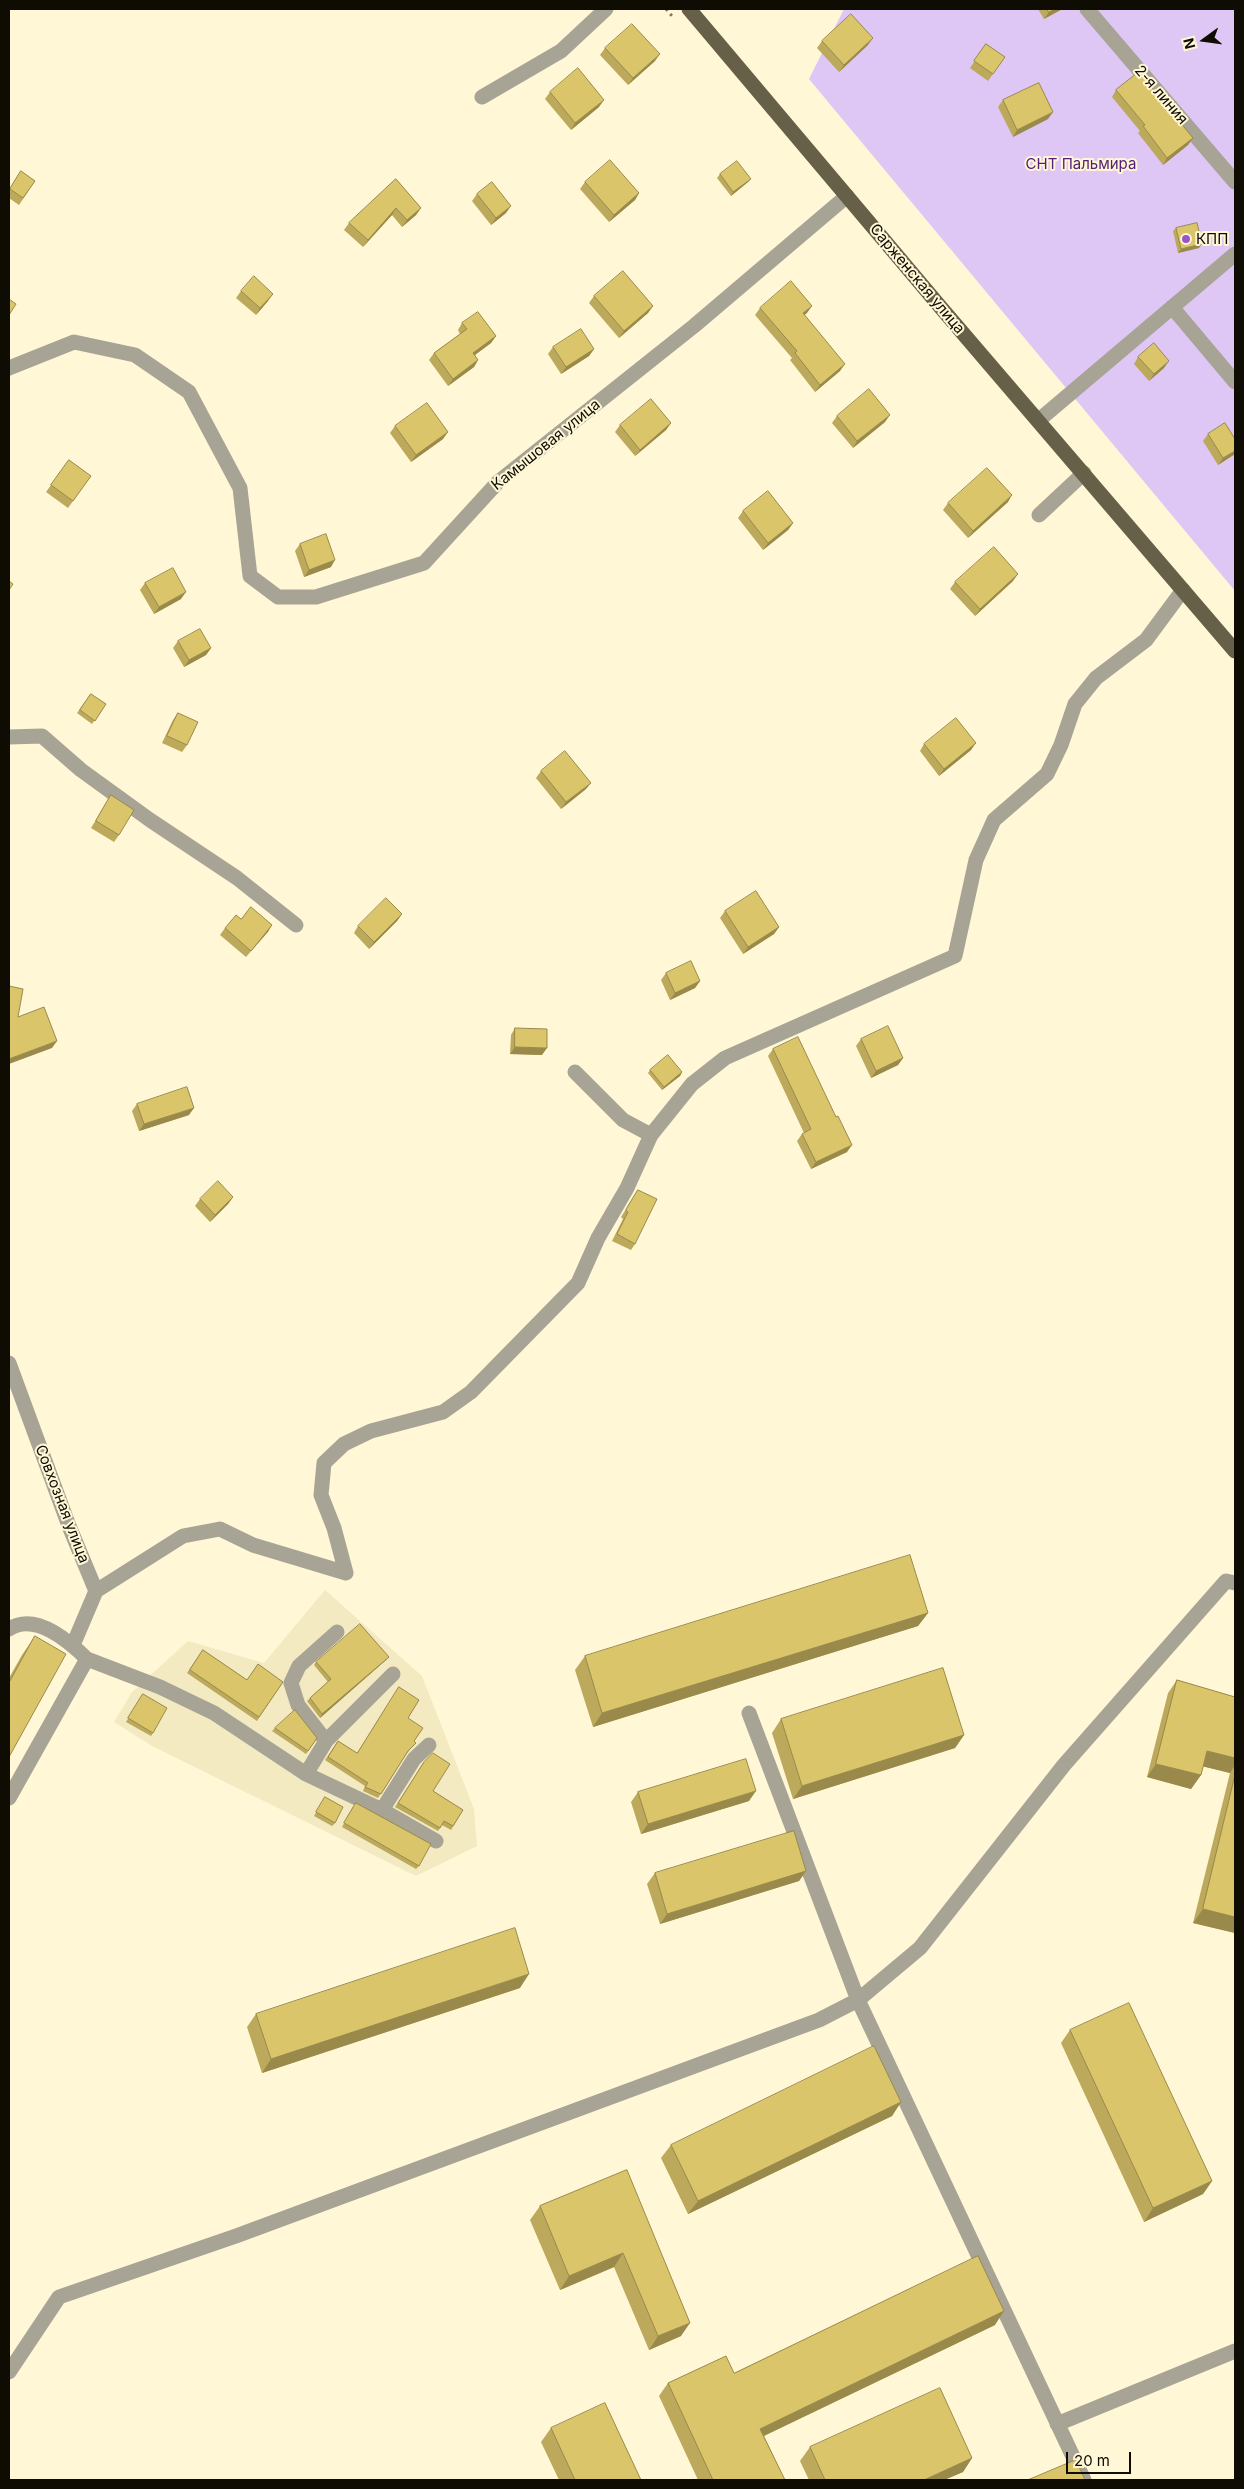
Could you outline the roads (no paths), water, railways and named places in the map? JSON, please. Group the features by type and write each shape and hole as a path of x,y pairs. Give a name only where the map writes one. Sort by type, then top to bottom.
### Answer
{"main road":[{"name":"Сарженская улица","path":"689,9 1235,651"}],"street":[{"path":"482,97 562,51 606,9"},
{"name":"2-я линия","path":"1087,9 1235,182"},
{"name":"Камышовая улица","path":"9,368 74,342 135,355 188,392 240,488 250,576 278,597 316,597 424,563 498,482 694,326 847,196"},
{"path":"1039,420 1235,254"},
{"path":"1172,307 1235,382"},
{"path":"1039,515 1084,473"},
{"path":"73,1645 96,1590 184,1536 220,1529 253,1546 346,1574 334,1528 321,1495 324,1463 344,1444 371,1431 443,1412 471,1392 578,1283 598,1238 627,1188 651,1135 692,1084 725,1058 955,956 976,860 994,820 1047,774 1061,745 1075,704 1096,678 1146,640 1183,590"},
{"path":"9,737 42,736 81,770 150,820 237,878 296,925"},
{"path":"575,1072 623,1120 651,1135"},
{"name":"Совхозная улица","path":"9,1362 68,1526 96,1590"},
{"path":"9,2372 59,2297 236,2236 810,2023 858,2000 920,1948 1064,1765 1226,1581 1235,1583"},
{"path":"9,1630 16,1624 37,1625 73,1645 87,1659 160,1687 214,1713 306,1774 382,1810 436,1841"},
{"path":"326,1741 298,1705 291,1683 299,1666 337,1632"},
{"path":"9,1798 87,1659"},
{"path":"306,1774 326,1741 393,1674"},
{"path":"749,1713 858,2000 1084,2480"},
{"path":"382,1810 414,1759 429,1745"},
{"path":"1058,2424 1235,2351"}],"place":[{"name":"КПП","path":"1186,239"}],"park label":[{"name":"СНТ Пальмира","path":"1081,164"}]}
